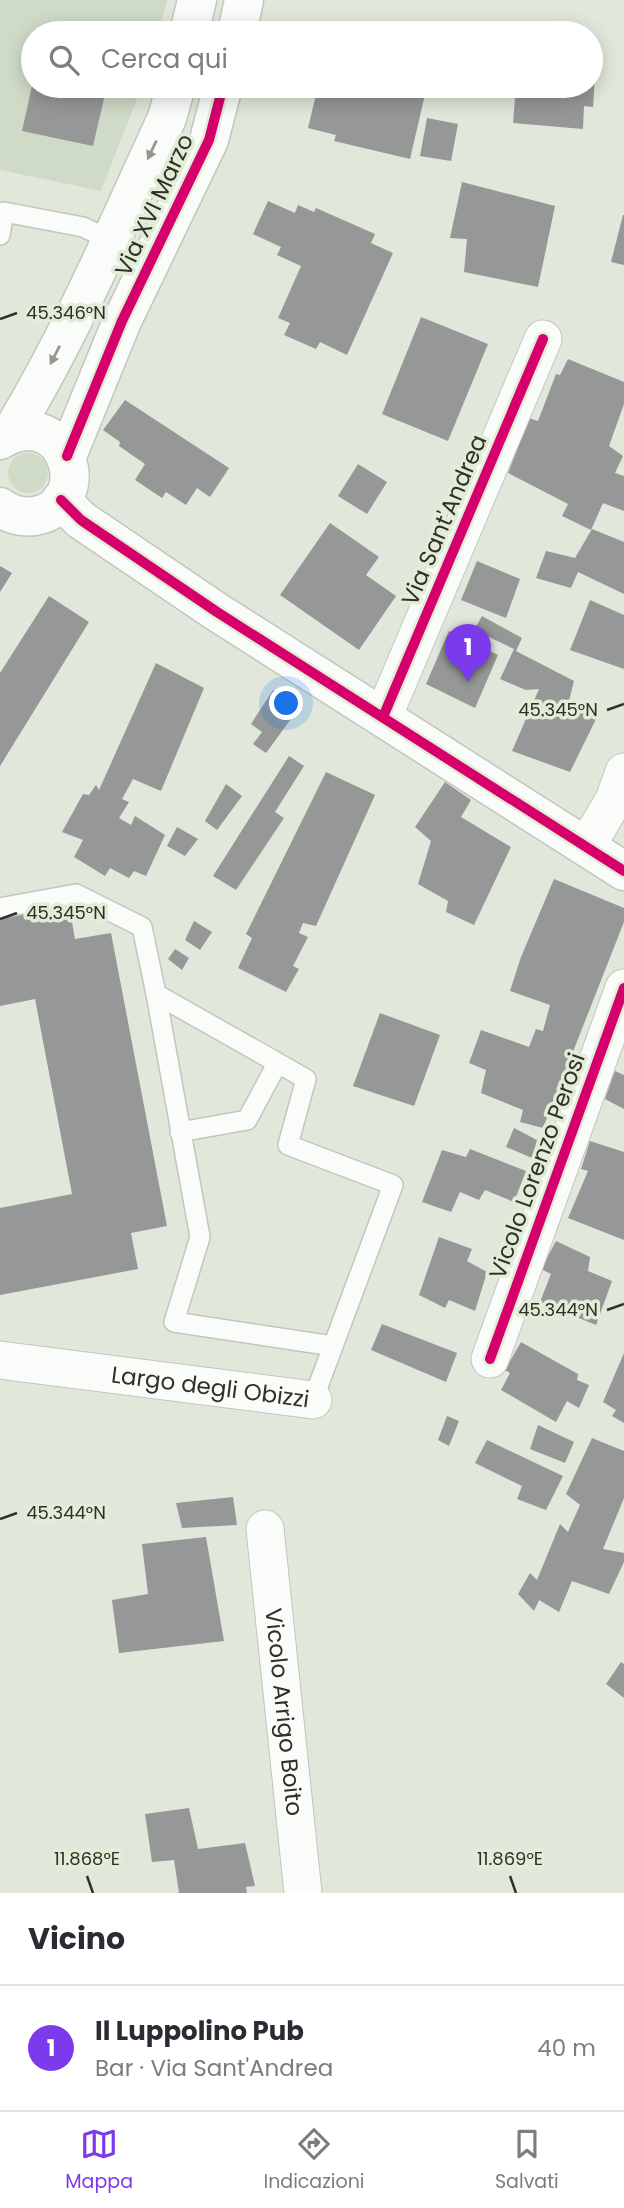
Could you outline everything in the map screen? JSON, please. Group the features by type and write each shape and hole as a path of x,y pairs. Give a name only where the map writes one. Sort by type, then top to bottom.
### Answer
{"street":[{"path":"193,21 197,0"},
{"path":"240,21 244,0"},
{"name":"Via XVI Marzo","path":"6,437 34,396 75,317 167,118 173,98"},
{"name":"Via XVI Marzo","path":"67,456 122,321 209,140 220,98"},
{"name":"Via Sant'Andrea","path":"383,717 543,339"},
{"path":"0,509 11,514 33,517 44,514 61,500 68,487 70,472 67,456 50,437 24,431 6,437"},
{"path":"61,500 81,520 217,612 624,871"},
{"path":"586,847 614,800 624,772"},
{"name":"Vicolo Lorenzo Perosi","path":"490,1359 624,988"},
{"name":"Largo degli Obizzi","path":"0,1360 313,1400"},
{"name":"Vicolo Arrigo Boito","path":"265,1529 303,1893"}],"lane":[{"path":"0,234 4,212 83,227 152,260"},
{"path":"0,908 76,894 142,927 200,1237 174,1322 333,1346"},
{"path":"156,994 277,1064 247,1120 180,1132"},
{"name":"Largo degli Obizzi","path":"277,1064 306,1079 288,1146 393,1185 313,1400"}],"green space":[{"path":"0,0 167,0 162,21 21,21 21,98 137,98 101,191 0,170"},
{"path":"28,453 42,459 48,473 42,487 28,493 14,487 8,473 14,459"}],"building":[{"path":"29,98 104,98 93,146 22,131"},
{"path":"315,98 424,98 410,159 334,141 336,135 308,128"},
{"path":"515,98 594,98 593,107 584,106 583,129 513,123"},
{"path":"427,118 458,124 451,161 420,156"},
{"path":"462,182 555,206 538,287 464,272 467,239 450,238"},
{"path":"268,201 295,213 298,205 314,212 316,208 375,234 371,243 393,253 347,355 320,342 316,349 284,335 290,323 278,318 301,266 277,255 281,247 253,234"},
{"path":"624,215 624,265 611,262"},
{"path":"421,317 488,344 448,441 382,414"},
{"path":"568,359 624,382 624,404 609,446 623,456 615,473 624,476 624,511 603,503 591,530 562,516 568,504 508,473 529,418 538,421 556,374 560,375"},
{"path":"125,400 229,468 210,497 197,488 186,505 166,492 162,498 135,480 145,464 119,446 120,442 103,430"},
{"path":"358,464 387,482 367,514 338,496"},
{"path":"330,523 379,557 366,575 396,596 359,650 280,595"},
{"path":"592,529 624,542 624,594 578,572 571,588 536,578 546,551 575,558"},
{"path":"477,561 520,579 506,618 461,600"},
{"path":"0,566 12,573 0,592"},
{"path":"49,596 89,622 0,766 0,673"},
{"path":"590,600 624,615 624,669 570,650"},
{"path":"482,616 522,638 516,651 574,681 569,701 599,713 570,772 512,751 539,689 526,690 500,679 514,649 474,630"},
{"path":"449,631 498,655 475,708 426,684"},
{"path":"156,663 204,688 161,791 133,779 122,799 129,802 119,818 131,825 135,816 165,835 146,876 134,871 129,878 110,868 105,876 74,857 83,840 62,832 83,794 89,795 96,785 99,790"},
{"path":"273,690 299,708 266,753 253,744 262,732 251,724"},
{"path":"289,756 304,766 275,812 284,818 236,890 213,876"},
{"path":"326,772 375,795 316,926 303,923 299,933 308,937 293,966 299,969 286,992 238,968 252,938 246,934"},
{"path":"445,782 471,800 461,817 511,847 474,925 446,912 448,901 418,884 431,841 415,827"},
{"path":"226,784 242,796 217,830 205,821"},
{"path":"177,827 198,839 185,856 167,846"},
{"path":"554,879 624,908 624,922 543,1128 520,1122 523,1110 481,1093 486,1070 469,1063 481,1030 529,1047 536,1029 543,1031 550,1005 510,991 521,957"},
{"path":"69,905 75,939 111,933 167,1226 131,1233 138,1269 0,1295 0,1208 72,1194 35,999 0,1006 0,918"},
{"path":"194,921 212,932 200,950 185,940"},
{"path":"175,949 189,958 182,970 168,959"},
{"path":"380,1013 440,1035 414,1106 353,1086"},
{"path":"615,1071 624,1075 624,1109 605,1099"},
{"path":"514,1128 537,1140 532,1158 506,1147"},
{"path":"590,1141 624,1152 624,1240 568,1218 588,1171 581,1169"},
{"path":"470,1149 526,1171 514,1202 485,1190 479,1200 460,1192 451,1212 422,1202 442,1150 466,1157"},
{"path":"439,1237 472,1249 467,1261 487,1272 475,1311 449,1300 445,1308 419,1295"},
{"path":"556,1241 590,1257 588,1271 612,1281 596,1325 540,1302 551,1274 541,1269"},
{"path":"382,1324 457,1353 446,1382 371,1350"},
{"path":"521,1342 578,1374 577,1380 589,1385 579,1408 567,1401 556,1422 501,1390 510,1373 505,1370"},
{"path":"624,1353 624,1423 612,1416 616,1410 603,1402"},
{"path":"447,1416 459,1421 449,1446 438,1440"},
{"path":"538,1425 574,1442 565,1463 530,1449"},
{"path":"592,1438 624,1451 624,1498 603,1549 624,1553 624,1562 609,1594 572,1581 559,1612 539,1600 534,1611 518,1594 530,1573 537,1580 560,1524 568,1532 580,1505 566,1494"},
{"path":"487,1440 563,1476 546,1510 517,1499 522,1486 475,1463"},
{"path":"233,1497 237,1525 182,1528 176,1503"},
{"path":"206,1537 224,1641 119,1653 112,1600 148,1594 142,1544"},
{"path":"621,1662 624,1664 624,1698 606,1684"},
{"path":"189,1808 198,1849 245,1843 255,1886 246,1887 247,1893 179,1893 174,1860 152,1862 145,1814"}],"cycle path":[{"path":"67,456 122,321 209,140 220,98"},
{"path":"383,717 543,339"},
{"path":"61,500 81,520 217,612 624,871"},
{"path":"490,1359 624,988"}],"place":[{"name":"Il Luppolino Pub","path":"468,682"}]}
